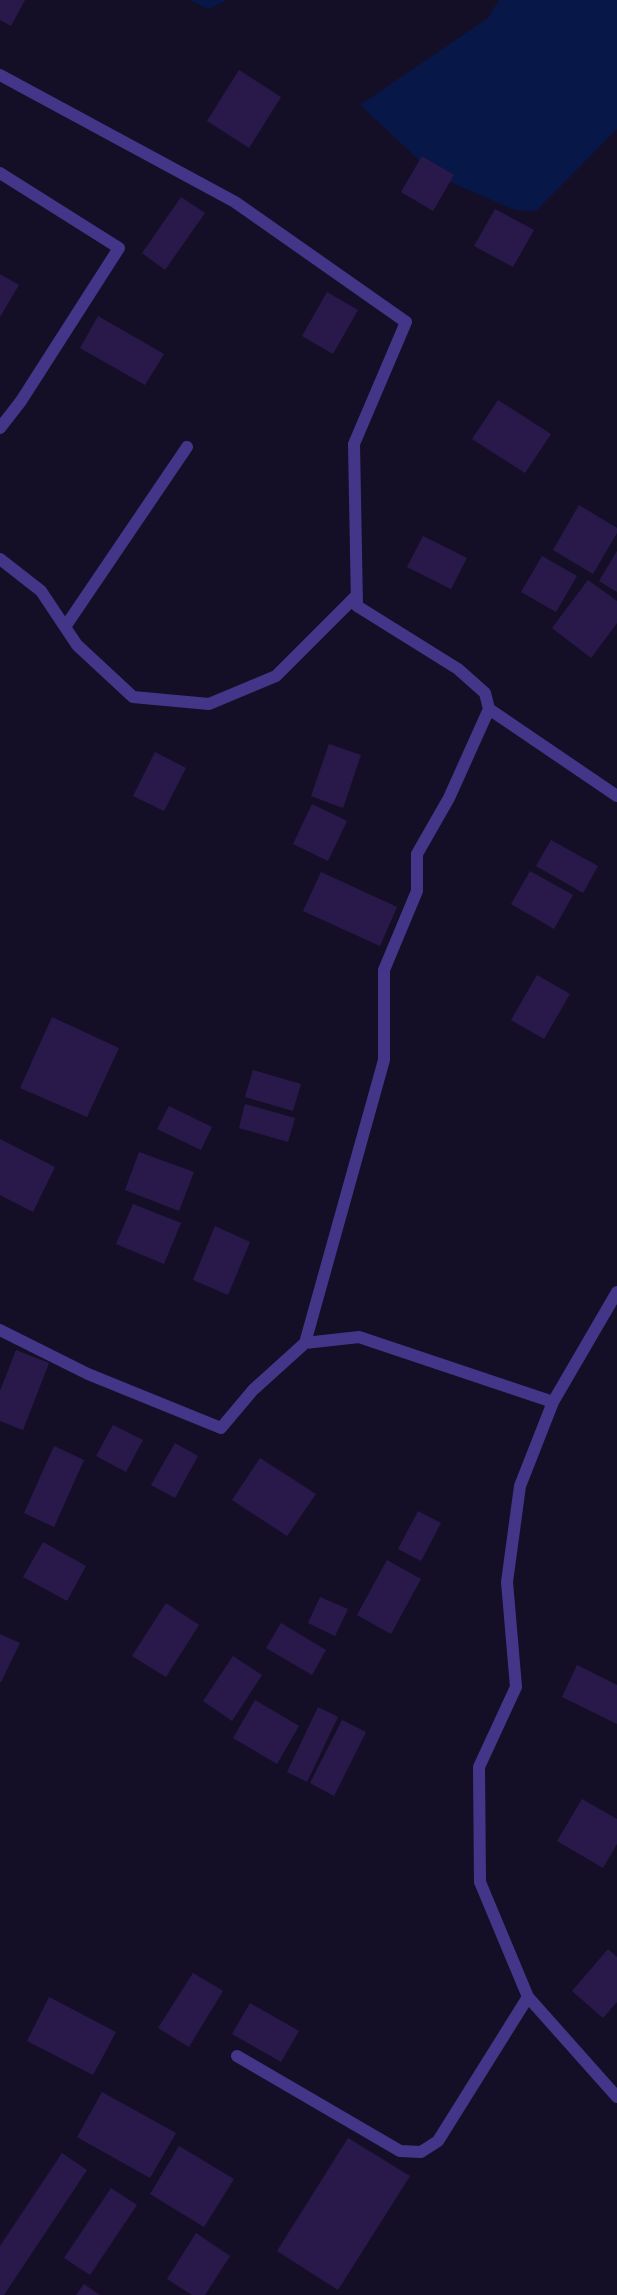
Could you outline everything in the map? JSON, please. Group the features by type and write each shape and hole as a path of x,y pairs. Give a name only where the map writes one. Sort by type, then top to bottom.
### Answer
{"street":[{"path":"0,75 235,202 406,322 354,444 357,606 458,669 485,693 489,709 449,798 417,854 417,891 384,970 384,1060 305,1342 253,1390 221,1428 88,1374 0,1330"},
{"path":"0,173 119,248 21,401 0,428"},
{"path":"65,627 187,447"},
{"path":"0,559 41,591 77,645 132,697 209,704 276,676 357,595"},
{"path":"489,709 617,796"},
{"path":"617,1292 553,1402 520,1486 507,1582 516,1686 478,1767 480,1882 528,1997 617,2097"},
{"path":"305,1342 360,1337 553,1402"},
{"path":"237,2056 400,2151 421,2152 438,2141 528,1997"}],"water":[{"path":"190,0 227,0 208,9"},
{"path":"499,0 617,0 617,129 536,211 515,210 436,176 360,105 488,18"}],"building":[{"path":"0,0 25,0 11,26 0,20"},
{"path":"239,70 281,97 249,148 207,121"},
{"path":"422,156 454,175 433,211 401,192"},
{"path":"181,197 205,213 165,270 142,253"},
{"path":"495,209 534,230 513,267 474,246"},
{"path":"0,274 19,285 0,317"},
{"path":"327,292 358,310 333,354 302,336"},
{"path":"98,316 164,354 145,385 80,348"},
{"path":"498,400 551,434 525,473 472,439"},
{"path":"579,505 617,528 617,533 593,574 553,550"},
{"path":"423,536 467,558 451,589 407,567"},
{"path":"617,551 617,592 599,581"},
{"path":"542,556 577,576 556,612 521,592"},
{"path":"588,580 617,601 617,623 591,658 552,628"},
{"path":"329,744 361,755 343,808 311,796"},
{"path":"155,752 186,768 164,811 133,796"},
{"path":"312,804 347,821 328,861 293,844"},
{"path":"551,840 598,866 583,893 536,866"},
{"path":"530,871 573,895 554,929 511,904"},
{"path":"321,872 397,907 380,946 303,911"},
{"path":"537,975 570,994 544,1039 511,1020"},
{"path":"52,1017 119,1048 87,1117 20,1088"},
{"path":"253,1070 301,1084 293,1111 245,1097"},
{"path":"245,1104 295,1118 288,1142 239,1128"},
{"path":"169,1106 212,1127 201,1150 157,1129"},
{"path":"0,1139 55,1167 33,1212 0,1195"},
{"path":"139,1152 194,1172 179,1211 125,1190"},
{"path":"133,1204 181,1223 164,1264 116,1244"},
{"path":"215,1226 250,1242 228,1295 193,1280"},
{"path":"16,1350 49,1363 23,1430 0,1421 0,1391"},
{"path":"113,1425 143,1440 126,1472 96,1456"},
{"path":"175,1443 198,1456 175,1498 151,1485"},
{"path":"54,1446 84,1460 54,1527 24,1513"},
{"path":"260,1458 316,1494 287,1536 232,1500"},
{"path":"418,1511 441,1523 421,1561 398,1549"},
{"path":"43,1542 86,1566 67,1601 23,1577"},
{"path":"387,1560 421,1579 391,1634 357,1615"},
{"path":"320,1597 348,1609 335,1636 308,1623"},
{"path":"166,1603 199,1625 166,1677 132,1656"},
{"path":"281,1623 326,1650 312,1675 266,1648"},
{"path":"0,1634 20,1643 1,1682 0,1682"},
{"path":"233,1656 262,1675 232,1721 203,1701"},
{"path":"577,1665 617,1685 617,1724 562,1697"},
{"path":"255,1700 299,1726 277,1764 233,1738"},
{"path":"318,1707 338,1717 307,1782 287,1772"},
{"path":"342,1720 366,1732 334,1796 310,1783"},
{"path":"582,1799 617,1819 617,1844 603,1868 557,1841"},
{"path":"608,1949 617,1957 617,2002 603,2018 572,1991"},
{"path":"193,1973 223,1991 189,2047 158,2028"},
{"path":"49,1997 116,2032 93,2075 27,2041"},
{"path":"250,2003 299,2031 281,2062 232,2034"},
{"path":"102,2092 176,2133 150,2178 77,2137"},
{"path":"348,2138 410,2176 338,2290 277,2251"},
{"path":"179,2146 234,2179 204,2227 150,2194"},
{"path":"62,2153 87,2170 4,2295 0,2295 0,2246"},
{"path":"111,2188 137,2205 90,2275 64,2258"},
{"path":"196,2233 230,2256 205,2295 192,2295 167,2279"},
{"path":"84,2284 100,2295 76,2295"}]}
